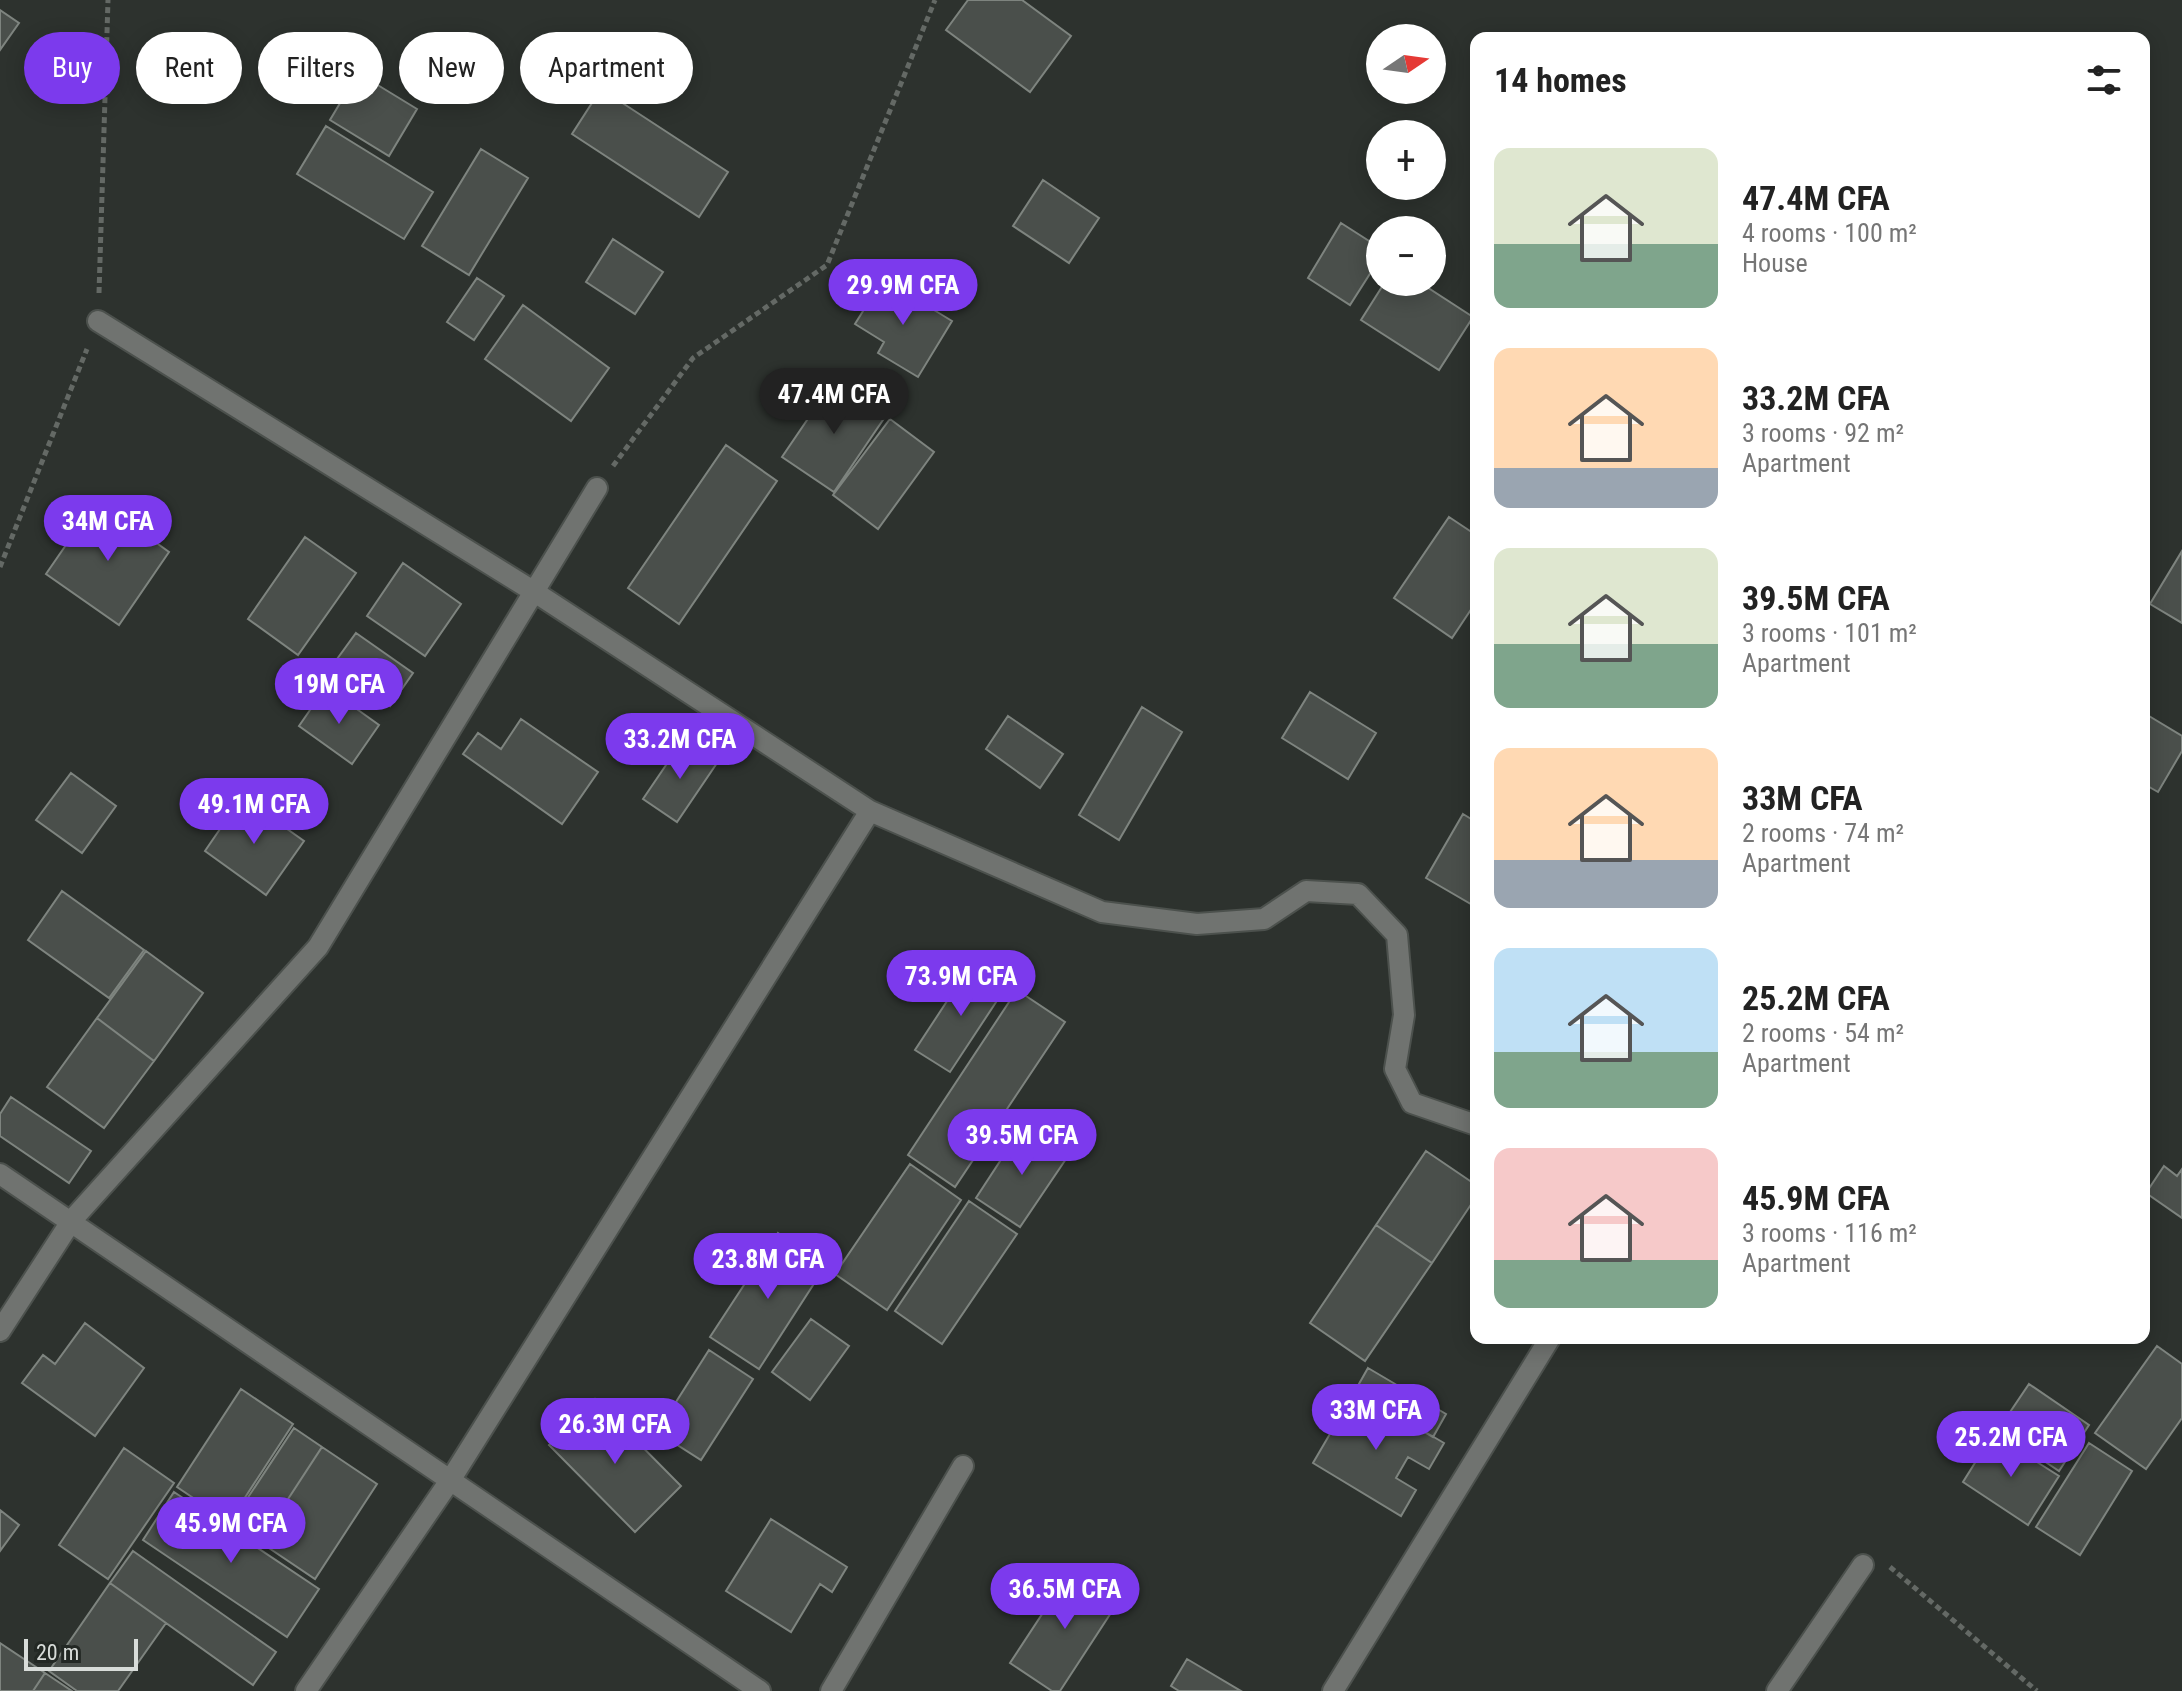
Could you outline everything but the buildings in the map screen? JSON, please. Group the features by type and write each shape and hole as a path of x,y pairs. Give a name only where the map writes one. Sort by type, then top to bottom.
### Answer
{"street":[{"path":"98,321 533,591 870,811 1102,912 1197,924 1264,919 1306,891 1358,894 1397,935 1404,1015 1395,1069 1412,1103 1470,1123"},
{"path":"0,1331 72,1220 318,947 597,488"},
{"path":"306,1691 451,1479 870,811"},
{"path":"0,1174 72,1220 760,1691"},
{"path":"1333,1691 1546,1344"},
{"path":"831,1691 963,1466"},
{"path":"1777,1691 1863,1565"}],"path":[{"path":"0,567 98,321 108,0"},
{"path":"597,488 693,358 827,265 935,0"},
{"path":"1863,1565 1876,1561 1892,1568 2037,1691"}]}
